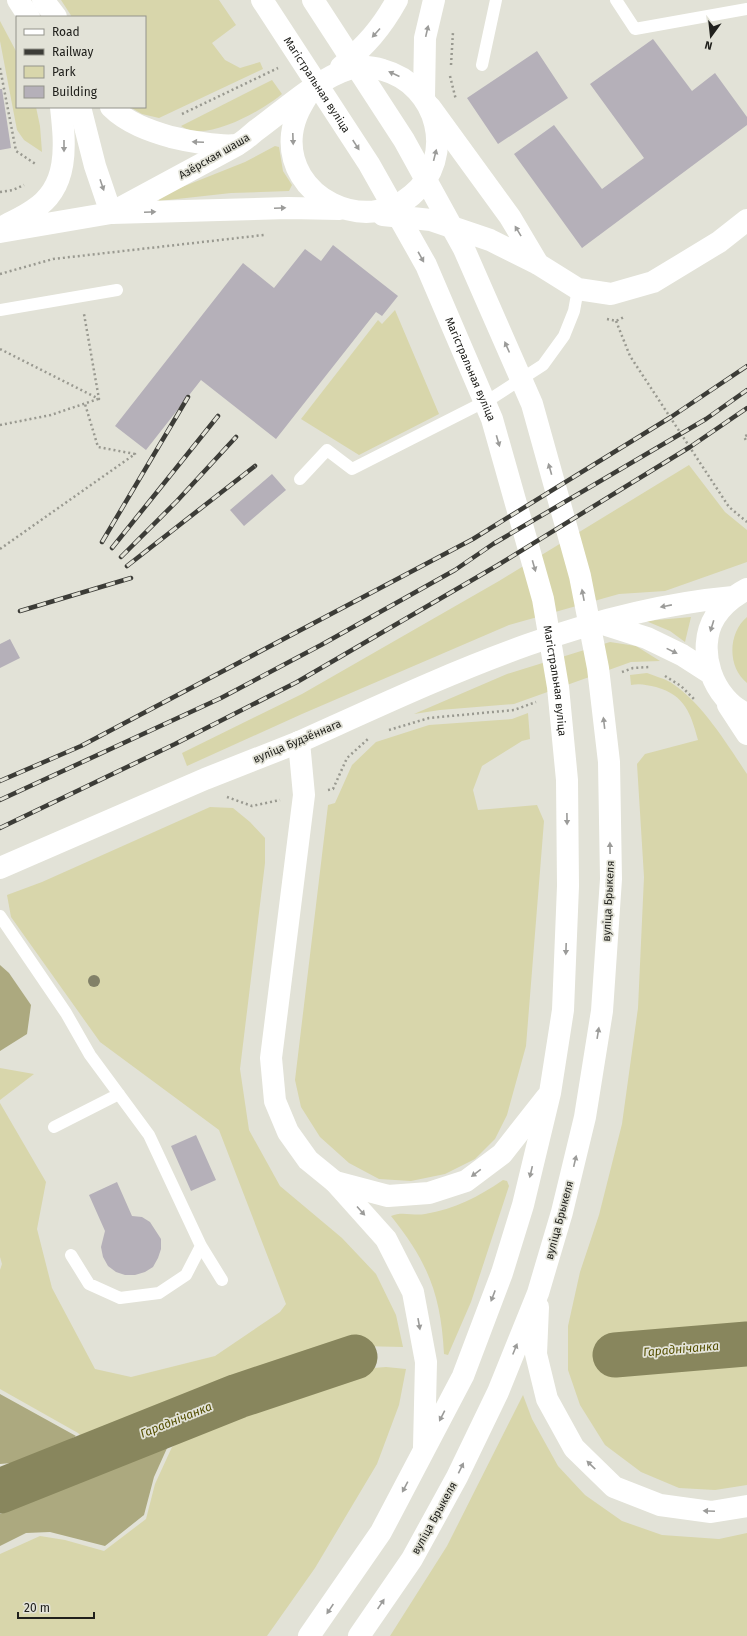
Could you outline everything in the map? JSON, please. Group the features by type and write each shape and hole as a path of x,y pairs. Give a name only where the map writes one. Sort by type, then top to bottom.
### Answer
{"main road":[{"path":"18,0 28,16"},
{"path":"43,0 55,16"},
{"name":"Магістральная вуліца","path":"262,0 369,164 426,265 492,419 543,599 558,687 567,780 568,886 563,1010 550,1093"},
{"name":"вуліца Брыкеля","path":"313,0 404,140 464,249 532,404 580,576 598,668 609,762 611,879 602,1011 585,1117 562,1212 538,1293 498,1392 457,1477 412,1558 359,1636"},
{"name":"Азёрская шаша","path":"111,213 237,145 334,73 362,49 382,26 397,0"},
{"path":"368,213 392,207 413,195 428,176 436,154 437,130 427,102 425,38 434,0"},
{"path":"334,73 354,67 374,67 393,73 410,83 427,102 510,217 538,264"},
{"path":"311,90 296,117 292,134 294,158 304,180 321,198 343,210"},
{"path":"0,228 34,210 51,194 61,172 65,148 61,108"},
{"path":"80,108 95,166 111,213"},
{"path":"112,108 121,117 157,133 190,142 237,145"},
{"name":"Азёрская шаша","path":"0,232 111,213 288,208 343,210 431,220 490,240 538,264 578,289"},
{"path":"578,289 611,294 653,282 719,242 747,220"},
{"path":"740,593 715,618 706,645 710,673 747,734"},
{"name":"вуліца Будзённага","path":"0,868 205,779 299,742 514,648 597,622 690,601 740,593"},
{"path":"597,622 647,638 682,655 710,673"},
{"path":"724,697 747,714"},
{"path":"299,742 304,795 272,1058 275,1101 288,1132 308,1160 335,1182 386,1239 413,1292 426,1362 424,1452"},
{"path":"335,1182 388,1196 429,1193 466,1180 502,1154 550,1093"},
{"path":"309,1636 381,1532 463,1376 502,1273 523,1205 550,1093"},
{"path":"538,1293 536,1354 547,1399 574,1448 614,1487 660,1505 711,1512 747,1506"}],"lane":[{"path":"482,66 496,0"},
{"path":"616,0 635,29 747,9"},
{"path":"300,479 327,450 352,468 492,398 543,365 564,336 574,311 578,289"},
{"path":"0,310 117,290"},
{"path":"0,916 66,1013 90,1055 149,1135 202,1246 222,1280"},
{"path":"54,1127 119,1094"},
{"path":"71,1255 90,1284 120,1298 159,1293 186,1275 202,1246"}],"path":[{"path":"453,31 450,76 456,99 460,105"},
{"path":"180,115 284,66"},
{"path":"0,68 16,151 43,168"},
{"path":"0,192 13,190"},
{"path":"0,274 53,259 92,254"},
{"path":"81,296 99,399"},
{"path":"616,321 630,356 729,507 747,522"},
{"path":"0,349 99,399"},
{"path":"0,425 51,415 99,399"},
{"path":"0,549 136,454 98,447 86,404"},
{"path":"747,435 744,437 747,442"},
{"path":"618,674 633,668 650,666"},
{"path":"663,674 681,686 696,701"},
{"path":"385,731 429,718 514,710 544,700"},
{"path":"224,797 232,797 252,806 333,788 347,758 370,736"}],"green space":[{"path":"61,0 219,0 236,25 212,43 225,60 240,68 260,62 263,69 159,118 142,114 132,108 146,108 146,16 71,16"},
{"path":"0,21 16,51 16,108 36,108 40,126 42,152 24,140 17,130 0,41"},
{"path":"272,80 282,94 248,116 233,123 204,131 191,130 181,126"},
{"path":"275,146 279,147 283,171 292,185 289,191 231,193 159,201 157,197 245,162"},
{"path":"395,310 439,414 359,455 301,419 378,320 382,324"},
{"path":"689,465 725,512 747,530 747,562 665,591 619,594 509,625 302,714 187,766 182,753 302,694 499,581"},
{"path":"691,617 685,642 670,631 646,621"},
{"path":"747,617 747,683 740,676 736,668 732,650 736,632"},
{"path":"610,642 636,646 660,661 631,662 514,704 440,710 414,714 507,674"},
{"path":"647,673 670,682 692,700 713,724 747,774 747,1485 715,1490 679,1488 641,1472 605,1445 580,1405 568,1370 568,1326 580,1272 599,1215 622,1124 638,1008 644,877 637,764 645,754 698,740 689,714 680,700 674,695 656,687 640,684 631,685 630,675"},
{"path":"528,713 530,739 522,741 482,766 473,790 478,810 537,805 544,821 526,1046 507,1115 495,1139 475,1159 445,1174 411,1181 379,1179 349,1163 320,1137 301,1107 295,1080 328,805 335,803 352,765 376,742 429,725 512,719"},
{"path":"210,807 233,808 250,822 265,838 265,863 240,1069 249,1130 280,1186 342,1238 376,1274 396,1315 403,1347 359,1346 260,1376 91,1447 78,1433 0,1389 0,1270 2,1264 0,1257 0,1103 46,1182 37,1229 52,1288 95,1369 131,1377 215,1356 280,1312 286,1304 219,1130 100,1042 11,917 7,895 42,882"},
{"path":"0,1068 34,1074 0,1100"},
{"path":"503,1180 507,1181 509,1186 471,1302 448,1355 444,1354 440,1314 430,1280 414,1249 391,1216 399,1214 425,1214 456,1206 466,1202"},
{"path":"386,1367 406,1369 399,1405 377,1464 315,1568 267,1636 0,1636 0,1554 40,1536 65,1540 104,1551 146,1519 155,1484 172,1447 240,1409 347,1370"},
{"path":"523,1395 532,1419 558,1466 585,1495 622,1521 662,1535 719,1539 747,1533 747,1636 390,1636 447,1546"},
{"path":"37,1466 2,1483 0,1484 0,1470"}],"shaded area":[{"path":"0,965 9,973 31,1005 27,1034 0,1051"},
{"path":"0,1394 76,1436 35,1461 0,1464"},
{"path":"168,1446 154,1477 144,1515 105,1546 50,1532 26,1533 0,1546 0,1514 44,1494"}],"building":[{"path":"653,39 692,91 715,73 747,117 747,125 582,248 514,154 554,125 602,189 644,158 590,84"},
{"path":"537,51 568,98 498,144 467,98"},
{"path":"0,89 2,89 11,148 0,150"},
{"path":"333,245 398,296 382,316 376,312 276,439 201,380 146,450 115,426 243,263 274,288 305,249 321,261"},
{"path":"272,474 286,490 244,526 230,510"},
{"path":"10,639 20,658 0,668 0,644"},
{"path":"196,1135 216,1180 191,1191 171,1146"},
{"path":"117,1182 132,1216 142,1217 150,1222 161,1239 161,1249 153,1267 145,1272 135,1275 125,1275 116,1272 108,1266 103,1257 101,1247 105,1231 89,1195"}],"waterway":[{"name":"Гараднічанка","path":"615,1355 747,1344"},
{"name":"Гараднічанка","path":"0,1491 238,1396 355,1357"}],"railway":[{"path":"0,781 81,746 473,539 671,417 747,366"},
{"path":"0,800 221,698 321,645 455,570 493,544 706,419 747,390"},
{"path":"102,542 188,397"},
{"path":"0,828 175,744 297,682 498,565 690,447 747,408"},
{"path":"112,548 218,416"},
{"path":"121,557 177,501 236,437"},
{"path":"127,566 255,466"},
{"path":"20,611 131,578"}]}
